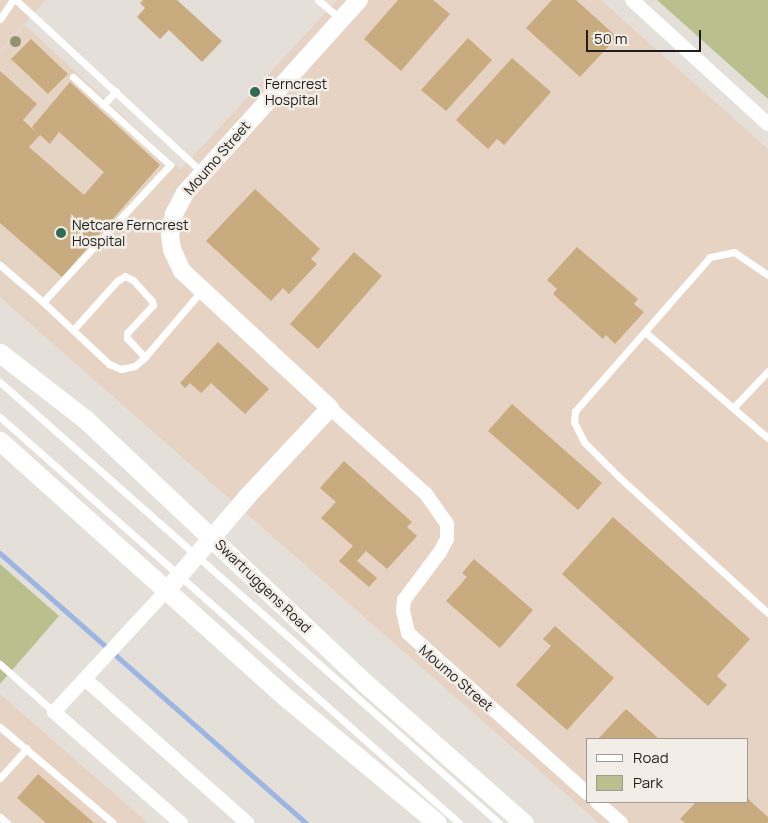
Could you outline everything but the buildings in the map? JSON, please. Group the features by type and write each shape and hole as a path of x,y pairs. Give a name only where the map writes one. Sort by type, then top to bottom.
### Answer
{"main road":[{"name":"Swartruggens Road","path":"0,353 85,419 212,536 365,683 524,823"},
{"path":"0,441 289,700 437,823"}],"street":[{"name":"Moumo Street","path":"359,0 185,193 174,214 170,234 172,250 182,271 426,494 447,524 446,538 440,552 404,600 403,611 408,633 586,792"},
{"path":"632,0 768,124"},
{"path":"174,821 54,712 167,590 212,536 330,408"},
{"path":"85,679 247,823"},
{"path":"598,803 621,823"}],"lane":[{"path":"0,19 14,0 204,173"},
{"path":"318,0 341,19"},
{"path":"43,302 170,165 73,77"},
{"path":"103,105 116,91"},
{"path":"768,274 734,252 710,257 576,411 574,422 577,432 619,477 768,613"},
{"path":"0,265 43,302 109,364 121,369 135,366 145,357 202,290"},
{"path":"73,330 125,276 133,280 152,301 153,305 128,333 127,338 145,357"},
{"path":"645,332 768,438"},
{"path":"734,408 768,371"},
{"path":"0,382 499,823"},
{"path":"0,417 459,823"},
{"path":"0,664 54,712"},
{"path":"0,727 113,823"},
{"path":"0,778 27,748"},
{"path":"0,817 7,823"}],"shaded area":[{"path":"0,0 46,0 0,51"},
{"path":"337,0 601,0 768,149 768,823 599,823 35,328"},
{"name":"Netcare Ferncrest Hospital","path":"25,25 181,170 35,328 0,297 0,52"},
{"path":"0,694 148,823 0,823"}],"green space":[{"path":"657,0 768,0 768,99"},
{"path":"0,564 59,616 0,684"}],"waterway":[{"path":"0,553 306,823"}],"place":[{"name":"Ferncrest Hospital","path":"255,92"},
{"name":"Netcare Ferncrest Hospital","path":"61,233"}]}
